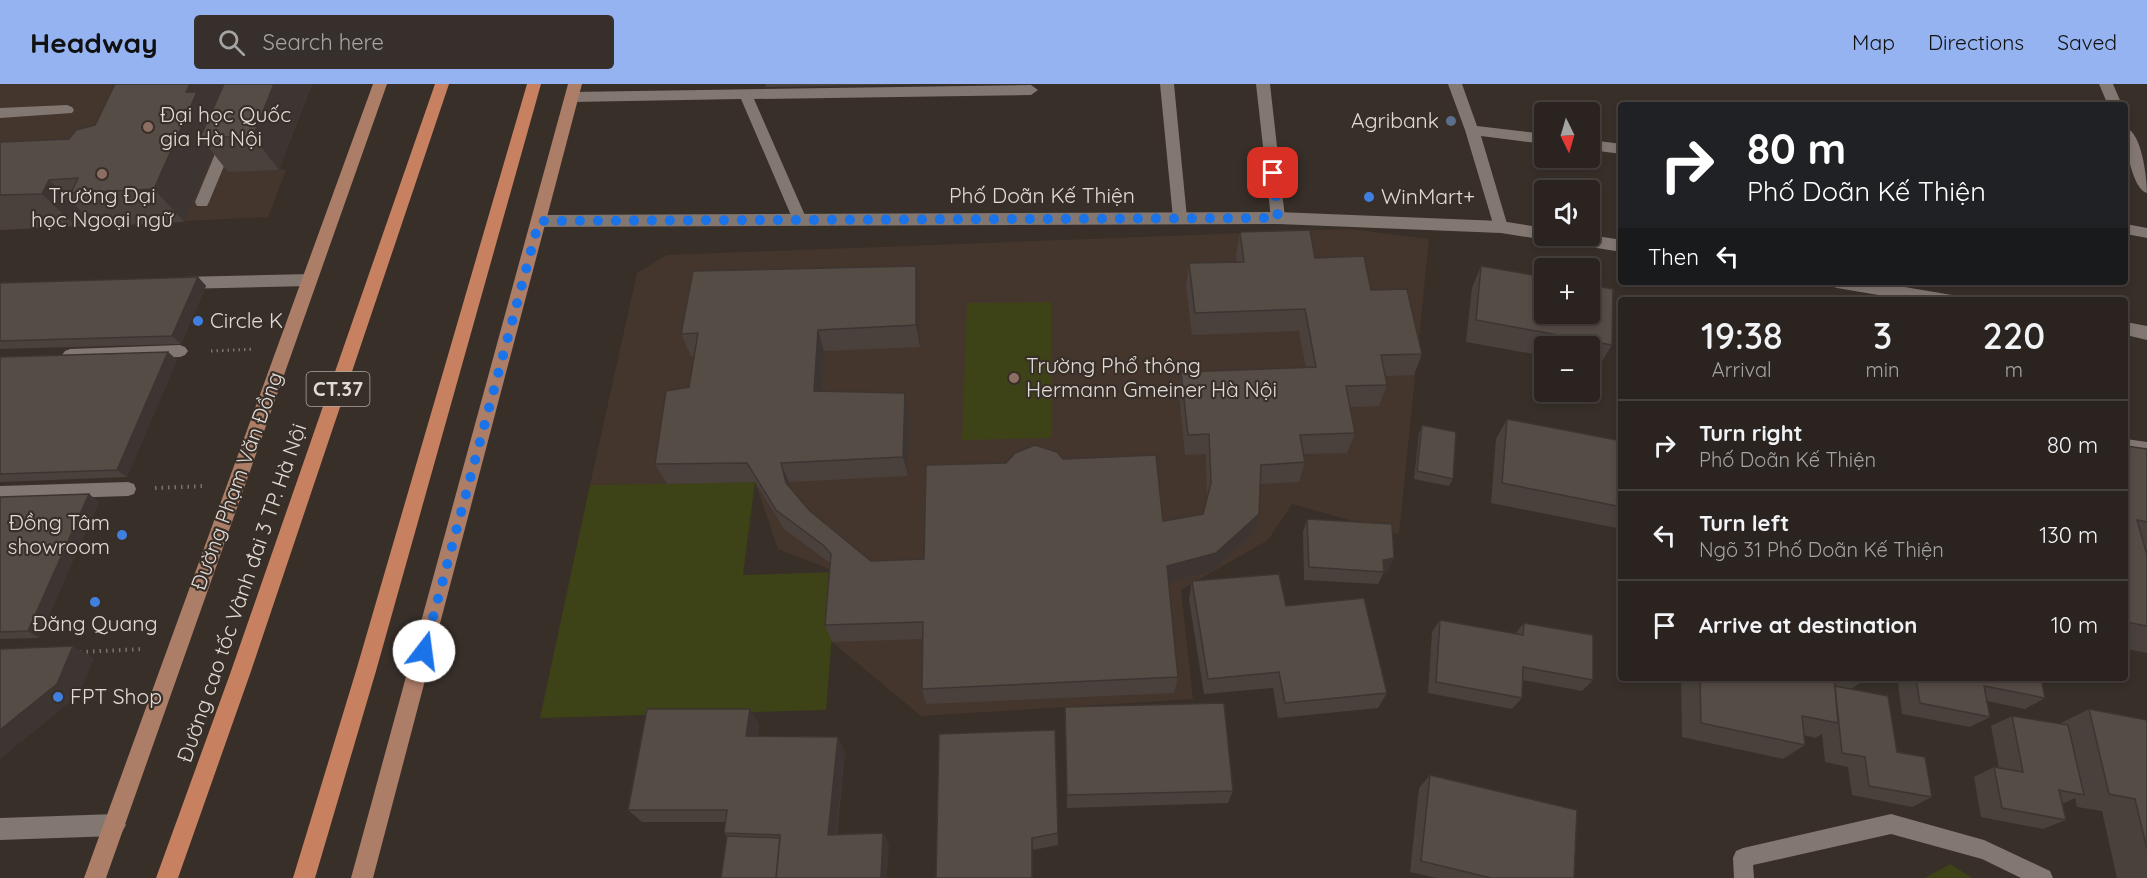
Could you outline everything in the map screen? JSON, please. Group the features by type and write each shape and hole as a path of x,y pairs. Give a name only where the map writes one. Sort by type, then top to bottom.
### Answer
{"highway":[{"path":"436,104 437,84"},
{"name":"Đường cao tốc Vành đai 3 TP. Hà Nội","path":"167,878 240,674 442,84"},
{"path":"304,878 535,84"}],"main road":[{"name":"Đường Phạm Văn Đồng","path":"95,878 380,84"},
{"path":"362,878 574,91"}],"street":[{"name":"Phố Doãn Kế Thiện","path":"539,221 1278,218 1501,226 1534,232"},
{"path":"1600,243 1618,245"},
{"path":"1855,285 1928,297"},
{"path":"2128,329 2147,333"},
{"path":"0,829 115,825"}],"lane":[{"path":"1167,84 1180,218"},
{"path":"1263,84 1278,218"},
{"path":"1455,84 1472,130 1501,226"},
{"path":"2106,84 2114,102"},
{"path":"574,91 708,89 745,93 1031,90"},
{"path":"745,93 800,220"},
{"path":"0,113 68,110"},
{"path":"202,202 234,127"},
{"path":"1472,130 1534,138"},
{"path":"2128,138 2147,188"},
{"path":"1600,146 1618,148"},
{"path":"2128,229 2147,233"},
{"path":"162,283 310,280"},
{"path":"56,356 180,351"},
{"path":"2128,446 2147,449"},
{"path":"0,493 128,489"},
{"path":"1744,878 1743,858 1891,824 1984,850 2043,878"}],"path":[{"path":"205,351 285,348"},
{"path":"159,488 235,485"},
{"path":"74,653 178,648"}],"shaded area":[{"name":"Trường Đại học Ngoại ngữ","path":"0,84 312,84 279,169 286,170 268,217 0,230"},
{"name":"Trường Phổ thông Hermann Gmeiner Hà Nội","path":"1350,229 1429,239 1399,534 1292,504 1268,540 1181,590 1193,699 921,716 832,642 837,572 778,549 755,482 590,485 637,273 667,255"}],"green space":[{"path":"1051,302 1052,438 962,440 967,303"},
{"path":"755,482 743,575 837,572 826,710 540,718 590,485"},
{"path":"1950,864 1972,878 1925,878"}],"building":[{"path":"115,84 190,84 186,92 197,92 154,189 71,193 78,178 49,180 42,194 0,195 0,142 69,139 76,130 95,125"},
{"path":"224,84 274,84 253,136 200,138"},
{"path":"1310,230 1315,258 1364,256 1371,290 1407,289 1422,354 1381,355 1387,385 1346,386 1355,433 1300,435 1305,462 1261,465 1259,514 1216,553 1167,566 1178,677 922,689 923,622 825,625 831,554 823,545 776,510 747,463 655,464 666,391 689,387 698,333 681,334 693,271 916,266 916,325 818,330 814,391 905,393 903,457 781,463 786,483 810,511 871,561 924,559 926,465 1006,463 1015,453 1035,445 1057,452 1063,459 1156,455 1163,521 1203,514 1211,483 1209,434 1188,435 1181,372 1316,367 1305,309 1195,313 1189,263 1244,262 1240,232"},
{"path":"1481,266 1534,275 1534,324 1600,324 1600,287 1613,289 1612,345 1600,343 1600,336 1563,336 1476,320"},
{"path":"198,277 172,336 0,341 0,283"},
{"path":"168,352 117,470 0,474 0,357"},
{"path":"1507,419 1618,440 1618,506 1502,483"},
{"path":"1422,425 1456,432 1453,479 1417,471"},
{"path":"2128,446 2147,449 2147,522 2137,520 2147,555 2147,626 2128,622"},
{"path":"89,494 28,631 0,632 0,497"},
{"path":"1307,519 1392,524 1394,558 1383,560 1384,572 1309,567"},
{"path":"1279,574 1286,606 1364,598 1387,693 1285,703 1279,672 1208,679 1192,581"},
{"path":"1440,620 1523,635 1524,623 1593,635 1593,680 1523,667 1522,698 1436,682"},
{"path":"73,646 57,684 0,730 0,649"},
{"path":"1700,681 1834,681 1838,723 1802,716 1805,745 1701,723"},
{"path":"1916,681 2042,681 2045,698 1984,686 1990,717 1920,703"},
{"path":"1835,686 1888,696 1897,752 1925,757 1932,797 1869,786 1865,757 1842,753"},
{"path":"1224,703 1233,791 1067,795 1065,707"},
{"path":"647,709 750,709 746,736 838,737 828,835 883,833 881,878 776,878 780,835 724,833 727,810 628,810"},
{"path":"2089,709 2147,720 2147,849 2135,799 2109,794"},
{"path":"2012,716 2068,725 2084,795 2059,790 2066,820 2002,808 1994,767 2023,772"},
{"path":"1055,730 1058,833 1032,838 1032,878 936,878 939,734"},
{"path":"1430,775 1577,810 1574,878 1491,878 1421,861"},
{"path":"727,836 780,838 776,878 721,878"}],"place":[{"name":"Agribank","path":"1451,121"},
{"name":"Đại học Quốc gia Hà Nội","path":"148,127"},
{"name":"Trường Đại học Ngoại ngữ","path":"102,174"},
{"name":"WinMart+","path":"1369,197"},
{"name":"Circle K","path":"198,321"},
{"name":"Trường Phổ thông Hermann Gmeiner Hà Nội","path":"1014,378"},
{"name":"Đồng Tâm showroom","path":"122,535"},
{"name":"Đăng Quang","path":"95,602"},
{"name":"FPT Shop","path":"58,697"}],"route":[{"path":"424,651 539,221 1278,218 1273,173"}]}
